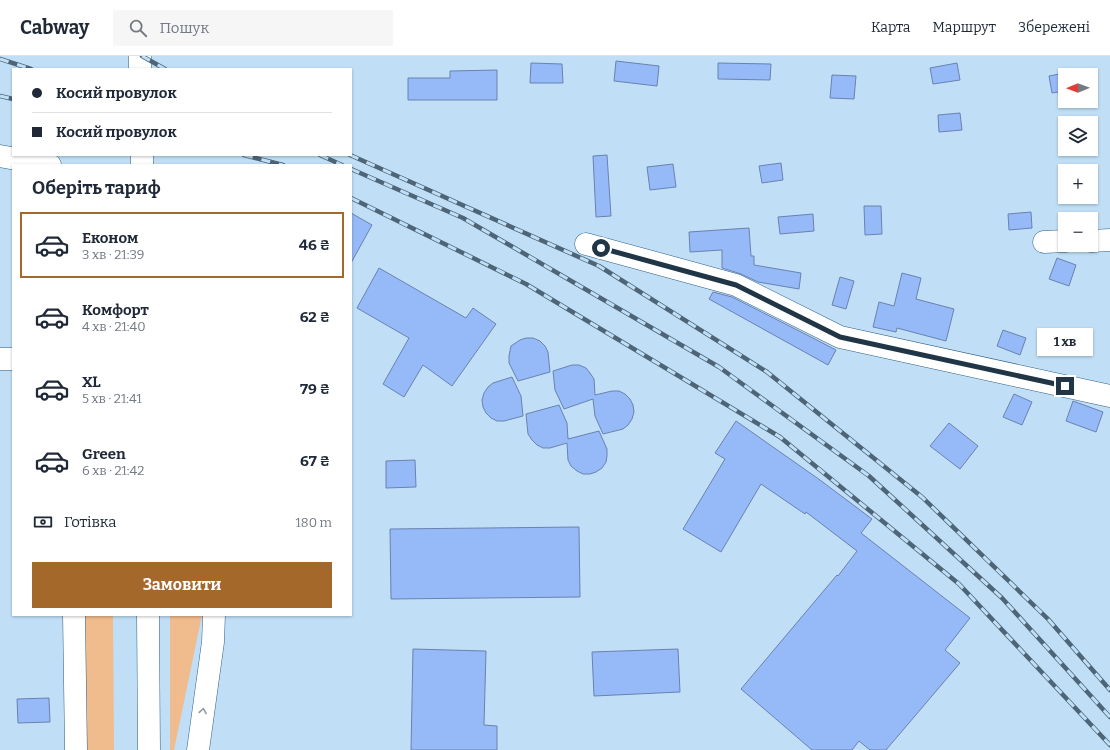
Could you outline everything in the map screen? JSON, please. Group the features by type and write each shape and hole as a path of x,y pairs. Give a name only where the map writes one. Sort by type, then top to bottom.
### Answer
{"street":[{"path":"140,56 140,68"},
{"path":"0,156 44,164"},
{"path":"1098,241 1110,240"},
{"path":"586,244 736,285 840,337 1110,396"},
{"path":"0,359 12,359"},
{"path":"74,616 76,750"},
{"path":"148,616 149,750"},
{"path":"198,750 213,642 214,616"}],"shaded area":[{"path":"81,616 113,616 114,750 81,750"},
{"path":"170,616 202,616 174,750 170,750"}],"building":[{"path":"616,61 659,66 657,86 614,81"},
{"path":"531,63 562,64 563,83 530,83"},
{"path":"718,63 771,64 770,80 718,79"},
{"path":"957,63 960,80 933,84 930,68"},
{"path":"497,70 497,100 408,100 408,78 450,78 450,71"},
{"path":"1058,74 1058,92 1052,93 1049,76"},
{"path":"832,75 856,76 854,99 830,98"},
{"path":"960,113 962,130 939,132 938,115"},
{"path":"607,155 611,216 596,217 593,156"},
{"path":"781,163 783,180 762,183 759,166"},
{"path":"673,164 676,187 650,190 647,167"},
{"path":"864,206 881,206 882,234 865,235"},
{"path":"1031,212 1032,228 1009,230 1008,214"},
{"path":"352,214 372,225 352,261"},
{"path":"813,214 814,231 780,234 778,217"},
{"path":"749,228 751,256 754,256 754,265 801,273 799,289 758,282 741,274 722,268 722,250 690,252 689,232"},
{"path":"1057,258 1076,265 1069,286 1049,279"},
{"path":"379,268 466,318 473,308 496,324 452,386 423,365 404,397 383,384 409,338 357,308"},
{"path":"902,273 921,278 916,299 954,309 946,341 897,328 896,332 873,327 879,302 894,306"},
{"path":"840,277 854,281 846,309 832,305"},
{"path":"713,292 732,297 836,350 828,365 709,299"},
{"path":"1003,330 1026,338 1020,355 997,346"},
{"path":"526,338 533,338 540,341 545,346 548,352 550,372 518,381 509,363 509,356 511,346"},
{"path":"572,365 579,365 586,368 590,373 594,379 595,395 619,391 630,399 634,412 628,425 623,429 603,434 595,416 593,399 564,409 555,390 553,371"},
{"path":"512,377 521,396 523,416 504,421 497,421 486,413 483,407 482,400 484,393 493,383"},
{"path":"1014,394 1032,402 1022,425 1003,417"},
{"path":"1073,401 1103,412 1096,432 1066,421"},
{"path":"559,405 567,423 568,439 599,431 607,449 607,456 606,462 602,468 596,472 583,474 571,466 568,460 567,443 550,448 543,448 537,445 528,434 526,414"},
{"path":"736,421 820,480 872,519 861,533 970,618 945,650 960,663 886,750 870,750 859,741 852,750 812,750 741,689 837,575 838,576 857,551 806,512 805,514 761,484 721,552 683,529 725,459 715,453"},
{"path":"949,423 978,446 960,469 930,446"},
{"path":"415,460 416,487 386,488 386,461"},
{"path":"579,527 580,597 391,599 390,529"},
{"path":"413,649 486,651 484,725 497,726 497,750 411,750"},
{"path":"678,649 680,692 594,696 592,652"},
{"path":"49,698 50,722 18,723 17,699"}],"railway":[{"path":"142,56 163,68"},
{"path":"0,59 28,68"},
{"path":"0,96 12,99"},
{"path":"248,156 279,164"},
{"path":"322,156 340,164"},
{"path":"352,156 599,266 767,372 922,497 1048,619 1110,690"},
{"path":"352,169 463,218 719,367 869,476 1002,598 1110,717"},
{"path":"352,198 526,284 780,437 959,584 1110,745"}],"route":[{"path":"601,248 736,285 840,337 1065,386"}]}
